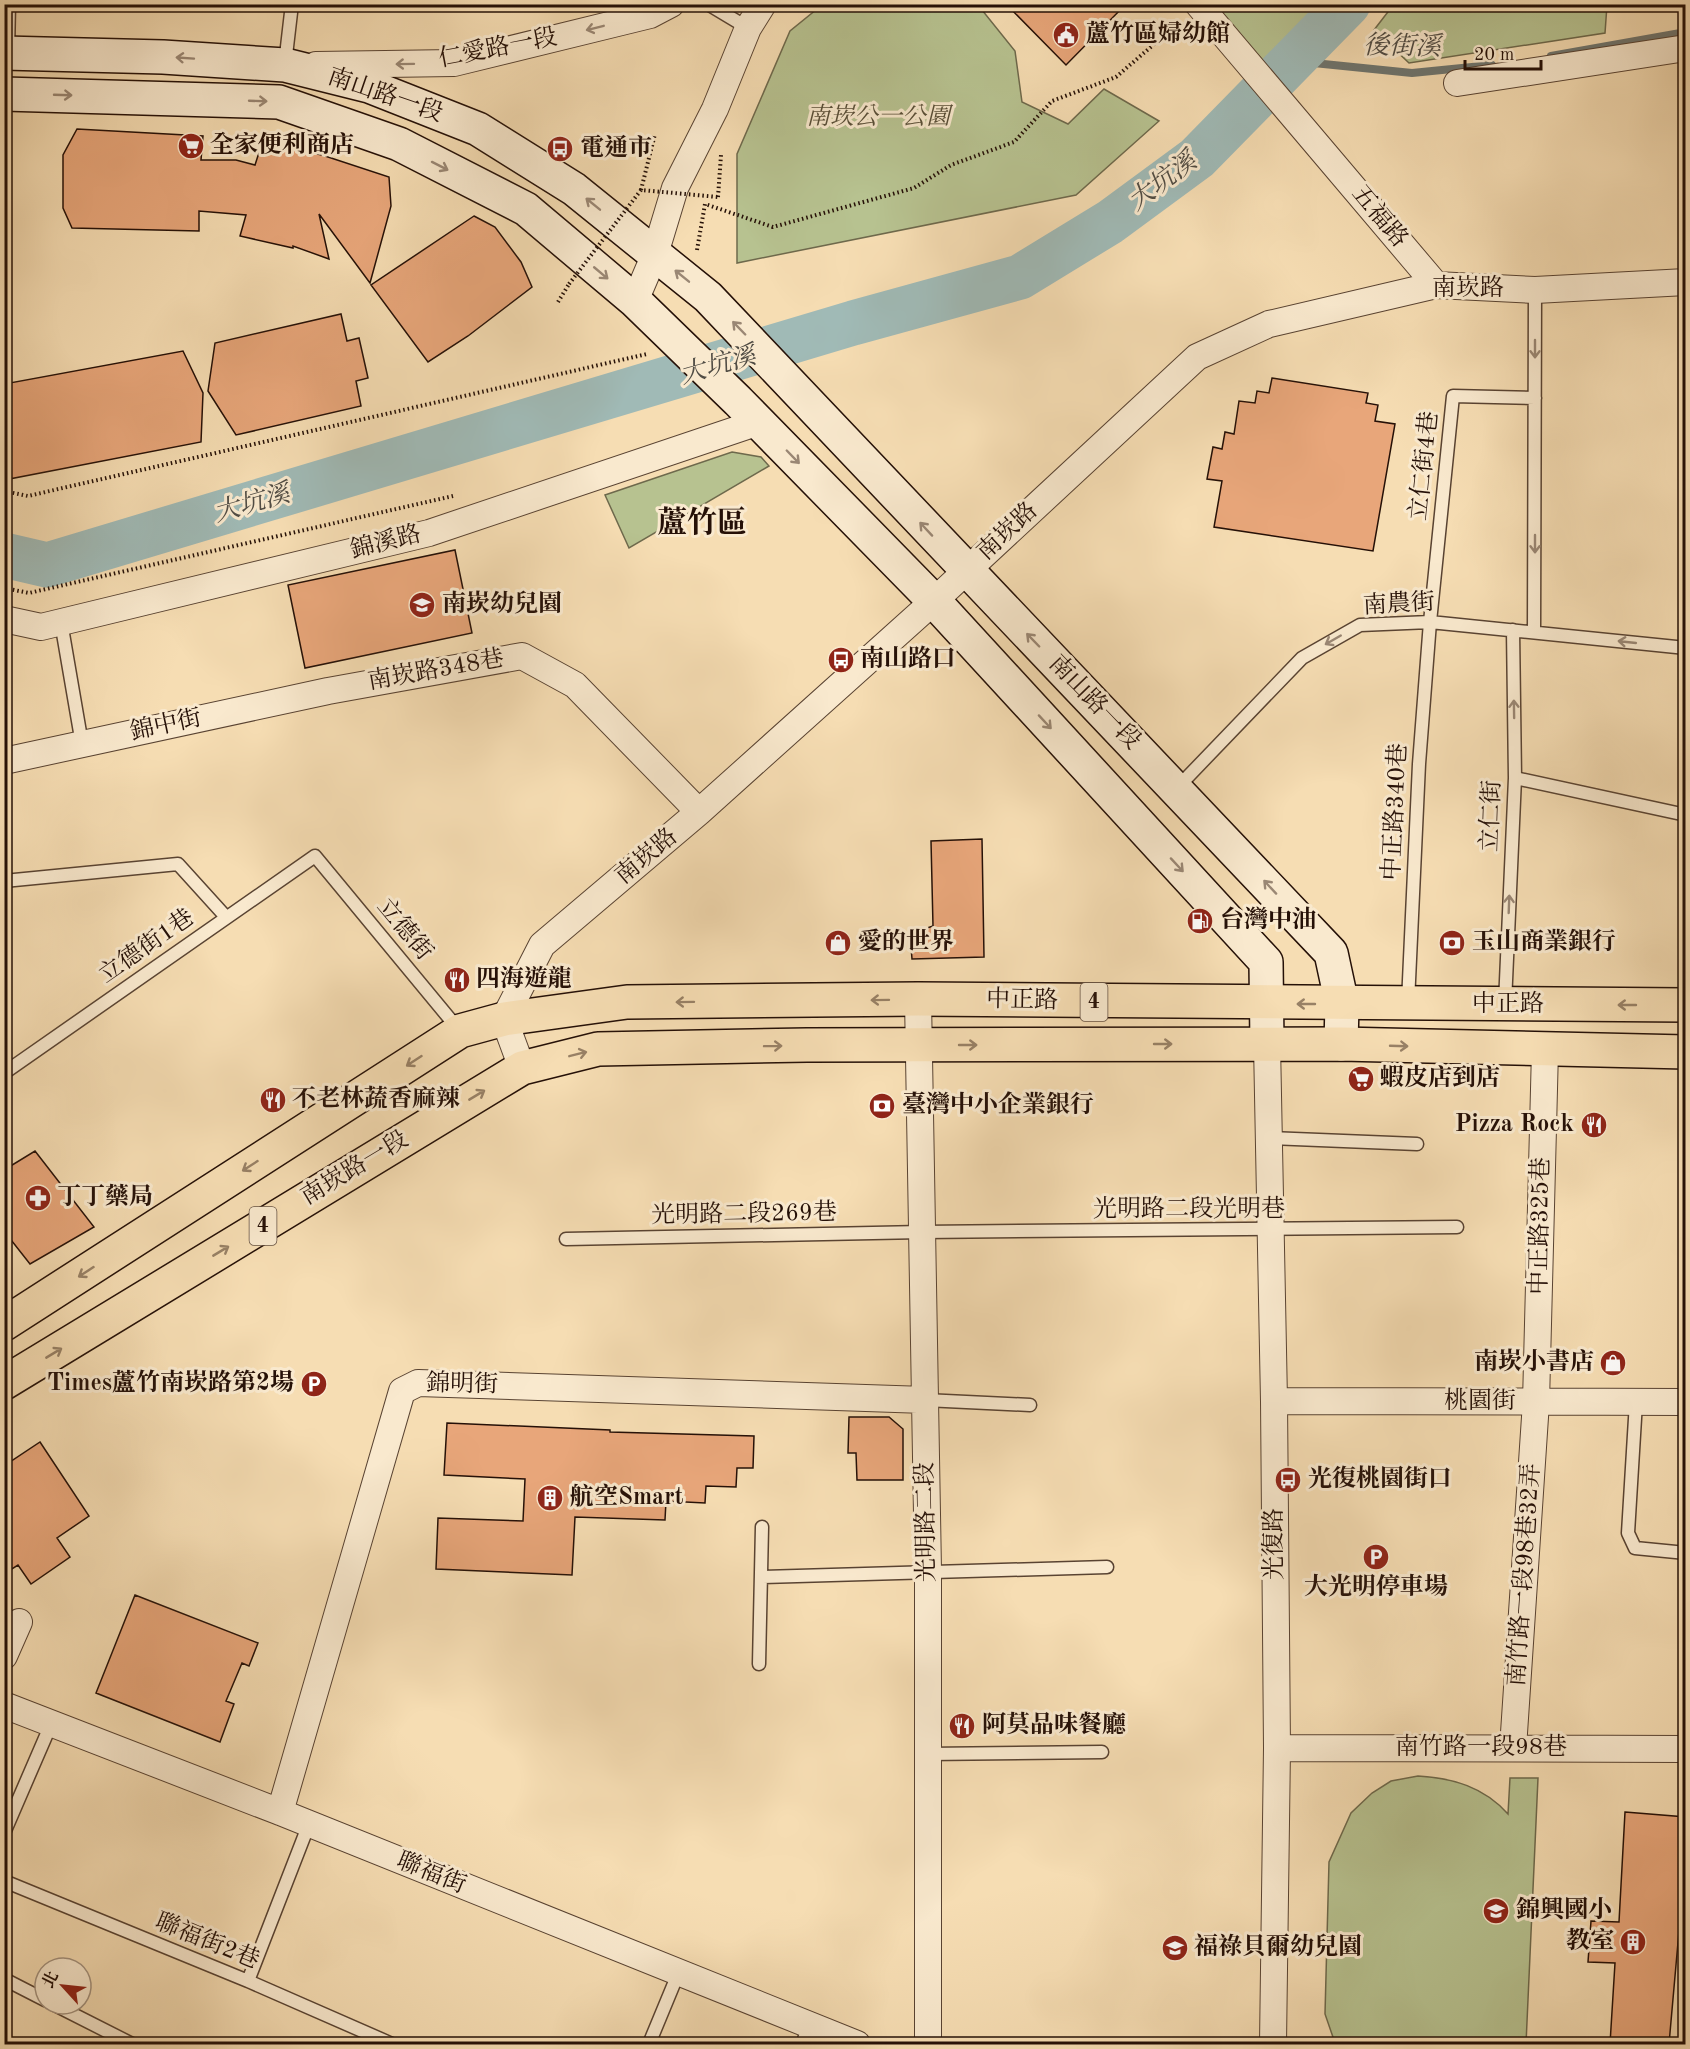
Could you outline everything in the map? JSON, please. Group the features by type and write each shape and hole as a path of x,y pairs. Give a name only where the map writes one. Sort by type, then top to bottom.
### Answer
{"main road":[{"name":"中正路","path":"504,1019 627,1002 918,999 1408,1005 1686,1005"},
{"name":"4","path":"4,1324 460,1031 504,1019"},
{"name":"中正路","path":"522,1068 598,1049 1341,1044 1686,1052"},
{"name":"南崁路一段","path":"4,1383 522,1068"}],"street":[{"name":"仁愛路一段","path":"285,65 454,63 650,15 671,4"},
{"path":"635,301 655,254 675,188 715,109 748,28 762,4"},
{"name":"五福路","path":"1199,5 1436,285"},
{"path":"1456,83 1686,48"},
{"name":"南山路一段","path":"6,53 163,57 285,65 369,86 478,129 574,189 708,297 794,385 966,572 1177,788 1331,953 1342,1004 1341,1044"},
{"name":"南山路一段","path":"4,94 279,102 329,117 399,144 526,209 635,301 663,344 748,411 934,601 1266,962 1267,1044"},
{"name":"南崁路","path":"504,1019 542,945 699,812 966,572 1197,357 1269,324 1436,285 1535,290 1686,282"},
{"name":"錦溪路","path":"4,620 41,627 429,533 748,411"},
{"name":"南崁路348巷","path":"328,691 522,656 575,686 699,812"},
{"name":"錦中街","path":"4,761 328,691"},
{"name":"光明路二段","path":"918,999 928,1571 926,1754 928,2044"},
{"path":"504,1019 522,1068"},
{"name":"光復路","path":"1267,1044 1274,1401 1277,1748 1273,2044"},
{"name":"中正路325巷","path":"1536,1402 1545,1050"},
{"name":"錦明街","path":"280,1812 402,1391 418,1383 925,1401"},
{"name":"桃園街","path":"1274,1401 1686,1402"},
{"name":"南竹路一段98巷32弄","path":"1513,1748 1536,1402"},
{"path":"4,1656 19,1622"},
{"name":"聯福街","path":"4,1705 280,1812 678,1974 806,2036 857,2044"},
{"name":"南竹路一段98巷","path":"1277,1748 1686,1749"}],"lane":[{"path":"6,53 9,4"},
{"path":"285,65 292,4"},
{"path":"708,4 748,28"},
{"path":"1534,631 1535,290"},
{"name":"立仁街4巷","path":"1430,622 1453,396 1535,398"},
{"path":"61,622 82,744"},
{"name":"南農街","path":"1177,788 1302,658 1360,625 1430,622 1686,648"},
{"name":"中正路340巷","path":"1408,1005 1419,764 1430,622"},
{"name":"立仁街","path":"1505,1005 1515,778 1513,630"},
{"path":"1515,778 1686,815"},
{"name":"立德街1巷","path":"4,1073 315,856"},
{"name":"立德街","path":"315,856 460,1031"},
{"path":"4,881 178,864 226,917"},
{"path":"1269,1138 1417,1144"},
{"name":"光明路二段光明巷","path":"922,1232 1456,1227"},
{"name":"光明路二段269巷","path":"566,1239 922,1232"},
{"path":"925,1401 1030,1405"},
{"path":"1635,1402 1628,1533 1635,1548 1686,1552"},
{"path":"759,1664 763,1577 762,1527"},
{"path":"763,1577 1107,1567"},
{"path":"4,1833 52,1722"},
{"path":"926,1754 1102,1752"},
{"path":"248,1981 309,1824"},
{"name":"聯福街2巷","path":"4,1881 248,1981 392,2044"},
{"path":"649,2044 678,1974"},
{"path":"4,1979 33,1994"},
{"path":"77,2016 132,2044"}],"path":[{"path":"694,261 705,204 772,227 914,188 951,165 1014,142 1052,101 1116,77 1199,5"},
{"path":"558,302 569,284 641,190 655,134"},
{"path":"641,190 718,196 722,152"},
{"path":"4,491 28,496 663,344"},
{"path":"4,588 29,593 457,495"}],"green space":[{"path":"1200,4 1335,5 1328,20 1267,87"},
{"path":"1394,4 1607,5 1605,33 1409,63 1374,30"},
{"name":"南崁公一公園","path":"822,5 978,5 1015,51 1022,102 1068,124 1104,89 1159,121 1076,195 737,263 737,154 790,31"},
{"path":"732,452 761,457 769,466 629,548 605,495"},
{"path":"1418,1776 1443,1779 1467,1786 1489,1797 1508,1814 1510,1778 1538,1778 1526,2044 1335,2043 1325,2014 1329,1862 1351,1813 1372,1793 1391,1781"}],"building":[{"name":"蘆竹區婦幼館","path":"1006,4 1126,4 1066,65"},
{"path":"77,129 203,136 201,160 236,160 255,165 262,143 322,155 389,177 391,206 370,283 319,214 329,259 293,246 293,248 240,236 246,215 199,211 199,231 72,228 63,208 63,155"},
{"path":"474,216 495,227 521,262 532,287 468,336 428,362 371,285"},
{"path":"341,314 347,341 359,338 368,378 356,381 361,406 236,435 208,391 215,343"},
{"path":"183,351 203,393 201,442 4,480 4,384"},
{"path":"1272,378 1368,393 1366,403 1378,405 1375,421 1395,424 1373,551 1214,527 1222,481 1207,479 1213,447 1222,449 1225,432 1234,434 1239,401 1255,403 1257,391 1269,393"},
{"path":"455,550 472,633 305,668 288,585"},
{"path":"982,839 984,957 912,959 910,934 933,926 931,841"},
{"name":"丁丁藥局","path":"35,1151 94,1227 30,1264 4,1231 4,1170"},
{"path":"849,1417 889,1417 903,1429 903,1480 857,1480 856,1453 848,1453"},
{"path":"447,1423 610,1430 610,1432 754,1436 753,1468 737,1468 736,1487 706,1486 705,1503 666,1501 665,1520 575,1517 572,1575 436,1569 438,1518 523,1521 525,1479 444,1475"},
{"path":"40,1442 89,1516 57,1538 70,1557 31,1584 18,1565 4,1574 4,1466"},
{"path":"135,1595 258,1643 249,1666 242,1663 226,1701 234,1704 220,1742 96,1693"},
{"name":"教室","path":"1625,1812 1686,1817 1686,1852 1669,2044 1610,2044 1615,1963 1588,1962 1591,1921 1619,1922"}],"waterway":[{"name":"大坑溪","path":"4,555 47,565 853,323 1020,277 1110,222 1197,158 1348,4"},
{"name":"後街溪","path":"1551,56 1686,32"},
{"name":"後街溪","path":"1294,61 1412,73 1492,65"}],"place":[{"name":"蘆竹區婦幼館","path":"1066,35"},
{"name":"全家便利商店","path":"191,146"},
{"name":"電通市","path":"560,149"},
{"name":"南崁幼兒園","path":"422,605"},
{"name":"南山路口","path":"841,660"},
{"name":"台灣中油","path":"1200,921"},
{"name":"愛的世界","path":"838,943"},
{"name":"玉山商業銀行","path":"1452,943"},
{"name":"四海遊龍","path":"457,980"},
{"name":"蝦皮店到店","path":"1361,1079"},
{"name":"不老林蔬香麻辣","path":"273,1100"},
{"name":"臺灣中小企業銀行","path":"882,1106"},
{"name":"Pizza Rock","path":"1594,1125"},
{"name":"丁丁藥局","path":"38,1198"},
{"name":"南崁小書店","path":"1613,1363"},
{"name":"Times蘆竹南崁路第2場","path":"314,1384"},
{"name":"光復桃園街口","path":"1288,1480"},
{"name":"航空Smart","path":"550,1498"},
{"name":"大光明停車場","path":"1376,1557"},
{"name":"阿莫品味餐廳","path":"962,1726"},
{"name":"錦興國小","path":"1496,1911"},
{"name":"教室","path":"1633,1942"},
{"name":"福祿貝爾幼兒園","path":"1175,1948"}],"district":[{"name":"蘆竹區","path":"702,524"}]}
